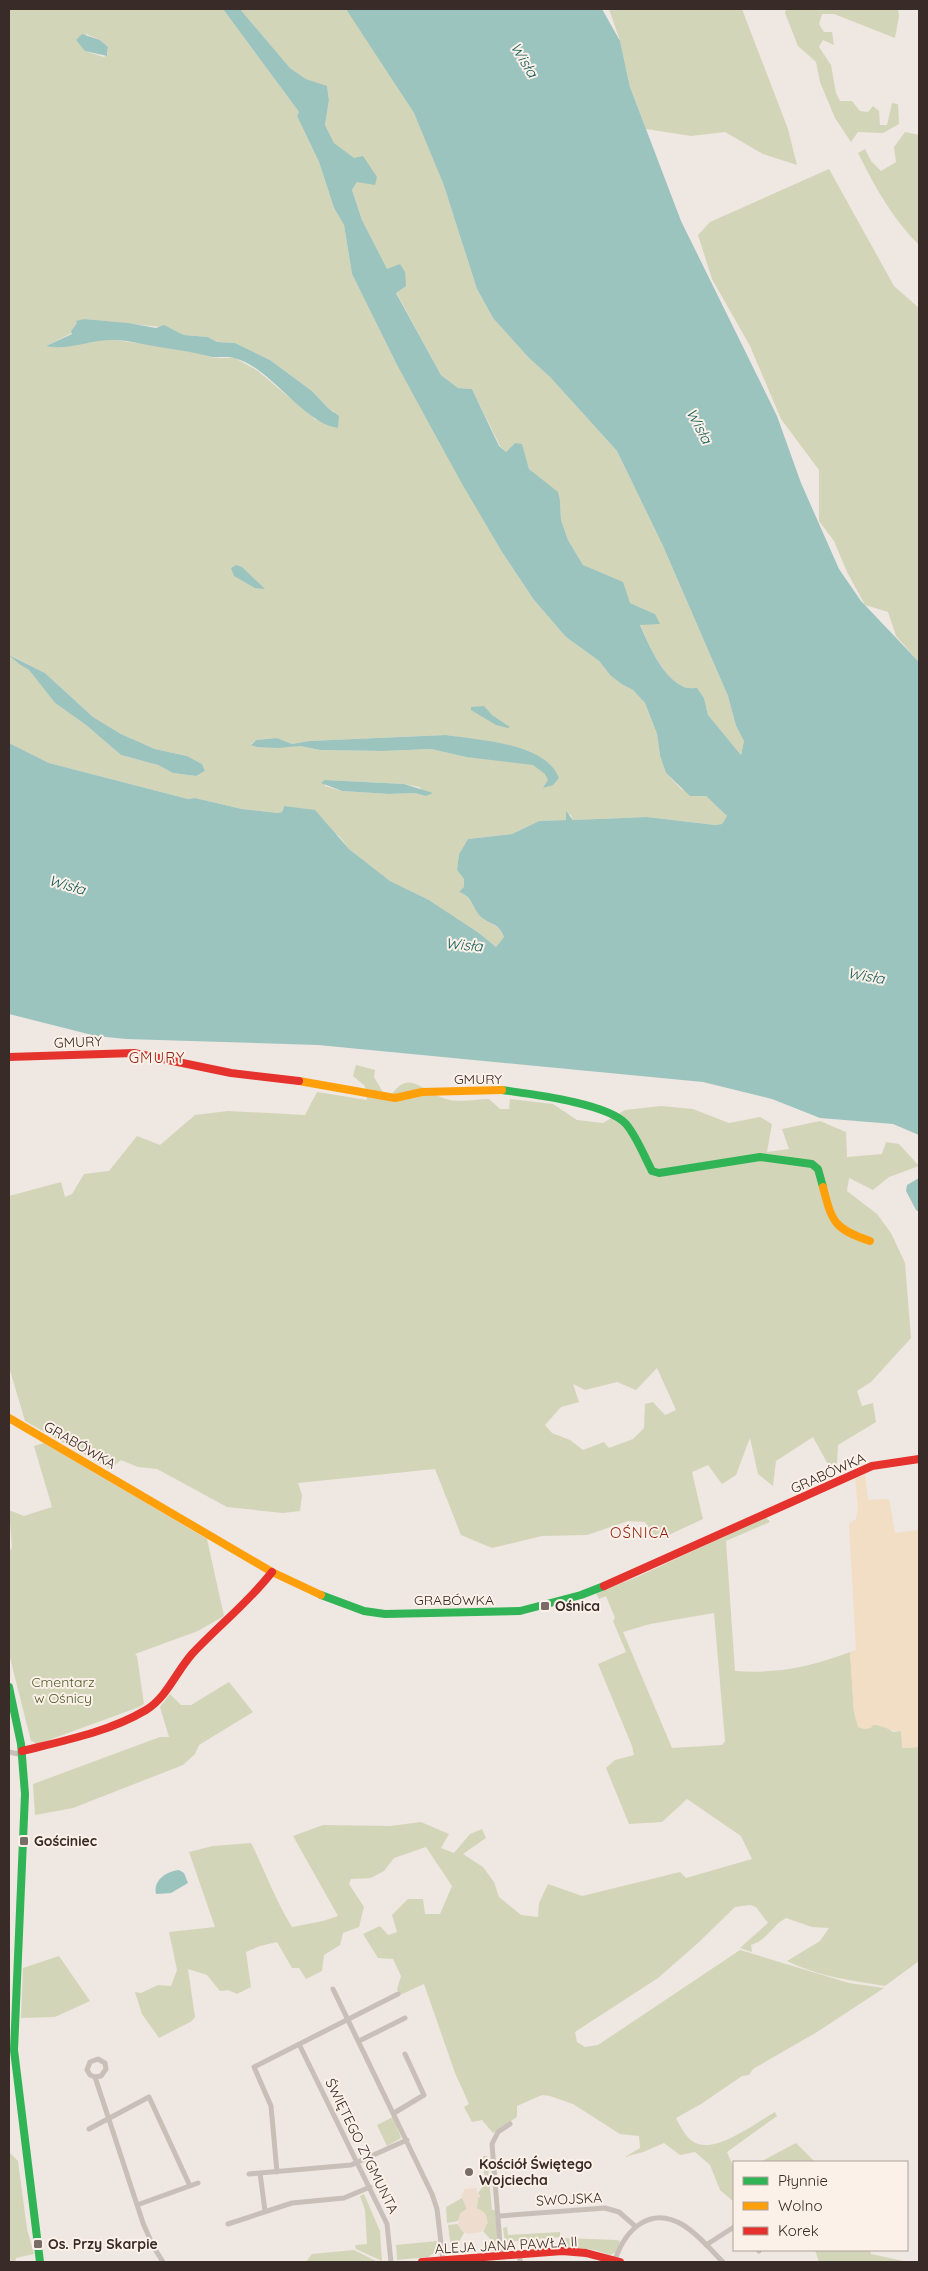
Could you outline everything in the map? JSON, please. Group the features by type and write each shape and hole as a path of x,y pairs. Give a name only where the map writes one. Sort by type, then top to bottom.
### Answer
{"street":[{"name":"GMURY","path":"9,1057 134,1053 230,1074 307,1082 395,1098 422,1092 499,1090 553,1098 614,1114 626,1124 652,1171 659,1173 760,1157 812,1164 818,1169 831,1218 851,1234 870,1241"},
{"name":"GRABÓWKA","path":"9,1418 272,1572 329,1598 369,1613 499,1613 526,1610 612,1584 872,1466 919,1459"},
{"path":"9,1752 22,1753 118,1721 151,1706 166,1690 185,1661 257,1592 272,1572"},
{"path":"9,1687 22,1753 25,1820 14,1991 14,2050 40,2262"},
{"path":"333,1989 435,2201 443,2260"},
{"path":"277,2172 271,2106 254,2067 398,1994"},
{"path":"359,2041 405,2018"},
{"name":"ŚWIĘTEGO ZYGMUNTA","path":"298,2044 387,2224 391,2262"},
{"path":"394,2113 424,2095 404,2054"},
{"path":"96,2077 149,2239 163,2262"},
{"path":"89,2129 149,2097 190,2186"},
{"path":"501,2256 492,2144 498,2132 510,2124"},
{"path":"249,2174 344,2166 358,2163 407,2140"},
{"path":"260,2173 265,2210"},
{"path":"137,2205 198,2183"},
{"path":"228,2224 265,2210 292,2203 344,2198 370,2187"},
{"name":"SWOJSKA","path":"499,2216 605,2208 619,2212 635,2226"},
{"path":"618,2261 623,2240 635,2226 654,2219 675,2221 685,2226 723,2262"},
{"path":"706,2245 733,2228"},
{"name":"ALEJA JANA PAWŁA II","path":"422,2262 501,2256 520,2258 572,2251 618,2261"}],"green space":[{"path":"9,9 223,9 299,112 297,116 319,162 334,208 344,225 352,274 397,365 502,552 534,600 566,637 599,661 611,676 633,690 645,703 657,734 660,756 666,773 681,789 697,796 706,796 727,816 722,824 715,825 647,817 573,820 571,815 566,814 567,820 539,821 512,834 468,839 459,854 457,870 464,879 464,894 481,917 497,926 502,932 504,937 496,947 479,933 429,900 390,881 349,849 339,836 283,807 282,812 278,813 242,809 195,798 188,799 49,763 9,743","holes":["86,34 100,40 108,47 108,54 104,57 85,51","84,319 170,328 184,335 208,337 217,342 235,343 270,360 312,391 328,408 335,412 316,420 258,371 235,358 214,358 192,351 116,340 100,340 70,346 46,346 72,333 71,331 77,323","10,655 45,673 93,717 121,734 155,749 187,756 202,764 205,771 196,776 173,773 158,765 121,755 86,725 55,703 29,670","446,735 504,744 531,752 498,759 466,757 431,749 383,751 320,750 300,746 257,747 251,744 256,740 277,738 292,744 309,741","325,780 404,784 419,787 428,796 415,793 389,794 342,791 325,786"]},
{"path":"240,9 346,9 356,22 414,113 429,145 477,289 493,318 617,451 663,546 728,696 736,726 744,741 741,755 708,715 704,698 697,689 684,687 675,681 656,659 640,624 655,614 630,603 601,574 583,565 568,540 561,520 560,501 529,469 522,445 515,443 506,452 500,446 472,389 458,388 441,375 396,292 400,264 387,270 362,220 352,190 357,182 354,159 334,143 325,125 329,100 327,87 306,79 290,68"},
{"path":"609,9 742,9 788,129 797,165 763,154 725,132 691,136 646,129 630,87 620,41"},
{"path":"786,9 898,9 899,16 895,38 834,14 822,14 819,24 824,32 832,32 834,45 823,40 819,47 831,65 836,93 840,101 852,101 860,111 868,112 873,106 879,111 880,125 887,125 892,103 898,104 899,124 883,133 858,132 851,142 835,118 820,82 816,62 798,46 785,13"},
{"path":"905,132 919,135 919,245 900,224 885,202 858,153 865,149 871,161 881,171 896,162 894,147"},
{"path":"829,169 894,286 919,308 919,662 896,636 888,612 865,605 847,572 834,541 819,521 819,470 781,419 750,346 712,279 698,235 710,222"},
{"path":"356,1065 375,1070 374,1077 388,1101 395,1090 408,1082 446,1099 462,1101 489,1099 500,1109 509,1109 510,1099 553,1104 577,1120 603,1123 625,1110 661,1106 693,1109 729,1123 760,1117 772,1124 767,1152 789,1149 782,1129 820,1121 846,1132 847,1157 882,1154 886,1142 899,1144 919,1166 889,1177 873,1190 849,1178 847,1191 877,1214 891,1233 905,1263 911,1338 871,1382 857,1391 862,1406 873,1403 876,1422 838,1445 837,1463 830,1468 813,1437 776,1461 773,1486 758,1474 750,1438 736,1475 722,1484 708,1465 692,1472 703,1519 658,1540 645,1522 628,1521 587,1535 542,1536 492,1548 461,1535 435,1469 298,1483 302,1495 300,1511 283,1513 227,1507 157,1469 138,1467 121,1460 110,1469 25,1421 9,1367 9,1196 61,1182 65,1197 72,1194 84,1174 109,1171 137,1136 160,1145 195,1115 228,1111 305,1115 317,1092 367,1100 365,1086 353,1076","holes":["657,1368 676,1410 665,1415 653,1402 645,1404 644,1428 633,1439 609,1448 604,1442 583,1450 570,1440 552,1433 545,1425 561,1407 579,1402 573,1384 585,1390 617,1382 636,1390"]},
{"name":"Cmentarz w Ośnicy","path":"44,1443 207,1539 224,1616 198,1631 135,1654 137,1656 144,1704 38,1744 31,1741 9,1654 9,1553 12,1547 9,1510 24,1516 52,1507 34,1446"},
{"path":"766,1517 770,1522 726,1541 735,1671 750,1672 793,1668 821,1662 850,1652 854,1713 873,1725 883,1725 893,1732 902,1731 902,1748 919,1747 919,1961 885,1986 847,1980 810,1971 787,1961 820,1941 829,1928 812,1927 786,1918 777,1924 762,1940 751,1945 752,1952 740,1948 768,1923 756,1907 750,1905 735,1907 658,1978 575,2032 577,2042 585,2047 598,2045 740,1950 849,1983 884,1988 817,2032 753,2069 749,2075 742,2076 701,2104 676,2118 682,2130 691,2140 698,2144 707,2145 727,2140 775,2112 777,2116 727,2152 733,2166 733,2201 720,2190 710,2165 695,2152 680,2155 664,2143 625,2157 640,2148 639,2136 620,2134 573,2104 550,2096 542,2095 517,2106 517,2117 493,2133 482,2120 472,2122 464,2107 469,2104 455,2073 424,1984 400,1995 397,1989 401,1976 393,1959 378,1958 363,1934 380,1926 388,1935 397,1932 392,1915 408,1899 423,1899 425,1914 440,1914 452,1886 426,1847 394,1858 384,1871 371,1878 351,1879 349,1884 364,1907 359,1927 343,1933 340,1945 324,1955 322,1971 306,1979 299,1968 292,1968 277,1942 246,1952 251,1987 237,1994 228,1990 220,1991 207,1975 188,1969 195,2017 192,2021 159,2038 142,2014 135,1992 141,1993 158,1985 171,1986 177,1970 169,1932 215,1927 189,1852 213,1846 251,1843 280,1906 292,1927 338,1916 293,1836 323,1825 390,1826 421,1822 449,1834 441,1848 454,1853 470,1834 482,1829 486,1838 463,1854 483,1867 494,1882 499,1897 521,1915 538,1917 539,1903 548,1884 582,1896 680,1872 686,1878 752,1859 741,1836 687,1799 662,1822 629,1824 606,1768 615,1760 634,1755 598,1664 626,1652 613,1621 615,1618 606,1596 599,1599 596,1593 637,1577","holes":["714,1613 725,1741 722,1745 672,1748 623,1632 650,1624"]},
{"path":"229,1682 253,1712 199,1745 195,1754 183,1765 73,1808 35,1815 33,1784 160,1737 169,1737 160,1707 170,1694 181,1705 191,1705"},
{"path":"59,1956 90,2001 55,2017 21,2018 23,1968"},
{"path":"393,2117 401,2138 387,2146 377,2125"},
{"path":"796,2143 814,2161 762,2161"},
{"path":"9,2152 18,2161 27,2229 34,2254 16,2258 15,2262 9,2262"},
{"path":"483,2156 487,2156 492,2210 495,2210 498,2244 491,2245 490,2239 483,2231 487,2224 487,2217 483,2212 476,2209 478,2198 480,2197 478,2193 485,2184"},
{"path":"364,2194 380,2231 382,2261 356,2249 355,2245 367,2244 365,2210 360,2196"},
{"path":"462,2198 467,2209 461,2213 458,2221 447,2223 446,2207"},
{"path":"458,2224 464,2233 459,2242 459,2247 451,2248 448,2225"},
{"path":"507,2227 508,2235 560,2232 560,2237 505,2242 503,2228"},
{"path":"565,2238 620,2241 616,2252 610,2255 595,2250 566,2247 564,2244"},
{"path":"437,2241 439,2250 428,2257 397,2260 396,2245"},
{"path":"354,2250 376,2261 306,2262 312,2254"},
{"path":"815,2251 870,2251 871,2254 908,2262 819,2262"}],"sand":[{"path":"865,1475 868,1500 888,1499 895,1533 919,1530 919,1747 902,1748 901,1731 877,1725 864,1729 858,1727 854,1713 850,1652 856,1650 849,1524 856,1519 858,1508 855,1479"}],"shaded area":[{"path":"476,2188 478,2195 481,2195 478,2198 477,2208 485,2213 488,2223 481,2232 467,2234 461,2230 458,2224 460,2214 467,2209 461,2196 465,2189"}],"water":[{"name":"Wisła","path":"223,9 240,9 290,68 306,79 327,86 329,100 325,125 334,143 354,158 363,156 377,177 375,185 357,182 352,190 362,220 387,269 400,264 405,272 406,286 396,293 441,375 458,388 472,389 499,446 506,452 515,443 522,444 529,469 558,492 561,520 568,540 583,565 623,582 630,603 655,614 660,624 640,625 656,659 668,675 682,686 685,688 697,688 704,698 708,715 741,755 744,741 736,726 728,696 663,546 617,451 493,318 477,289 443,183 414,113 346,9 602,9 620,41 630,87 681,221 777,416 801,483 839,569 861,601 919,662 919,1135 893,1124 820,1118 772,1099 703,1082 318,1045 126,1039 96,1036 9,1014 9,743 49,763 188,799 195,798 242,809 278,813 282,812 284,806 315,810 349,849 390,881 429,900 479,933 496,947 504,937 502,932 480,916 467,896 459,892 464,887 464,879 457,870 459,854 468,839 512,834 539,821 566,820 566,811 573,820 647,817 715,825 722,824 727,816 706,796 690,796 666,773 660,756 657,734 645,703 633,690 611,676 599,661 566,637 534,600 502,552 397,365 352,274 344,225 334,208 319,162 297,116 299,112"},
{"path":"82,34 100,40 108,47 107,56 85,51 76,40"},
{"path":"84,319 156,328 164,325 184,335 208,337 217,342 235,343 270,360 312,391 328,408 339,416 338,428 325,424 312,416 260,372 247,363 234,358 212,357 118,340 97,341 63,347 46,346 72,334 71,331 77,323 76,321"},
{"path":"236,565 242,567 265,589 255,588 234,576 231,568"},
{"path":"9,655 45,673 93,717 121,734 155,749 187,756 202,764 205,771 196,776 173,773 158,765 121,755 86,725 55,703 29,670"},
{"path":"484,706 492,715 510,727 496,725 471,710 471,707"},
{"path":"446,735 510,745 526,750 552,766 559,778 553,785 543,788 548,780 545,774 533,765 466,757 431,749 383,751 320,750 300,746 278,748 251,745 256,740 277,738 292,744 309,741"},
{"path":"325,780 404,784 433,793 426,796 415,793 389,794 342,791 321,783"},
{"path":"919,1178 919,1212 906,1191 907,1185"},
{"path":"179,1870 184,1873 188,1883 171,1893 156,1894 157,1884 162,1877 170,1872"}],"traffic: fast":[{"path":"502,1090 586,1105 617,1117 630,1129 652,1171 659,1173 760,1157 812,1164 818,1169 823,1187"},
{"path":"321,1595 364,1611 385,1614 520,1611 581,1595 604,1586"},
{"path":"9,1687 21,1744 25,1794 14,2050 40,2262"}],"traffic: slow":[{"path":"299,1081 395,1098 422,1092 502,1090"},
{"path":"823,1187 829,1209 836,1223 858,1237 870,1241"},
{"path":"9,1418 272,1572 321,1595"}],"traffic: jam":[{"path":"9,1057 134,1053 231,1073 299,1081"},
{"path":"604,1586 872,1466 919,1459"},
{"path":"22,1751 101,1730 132,1718 153,1705 166,1691 192,1654 253,1594 272,1572"},
{"path":"422,2262 562,2251 586,2253 620,2262"}],"place":[{"name":"Ośnica","path":"545,1606"},
{"name":"Gościniec","path":"24,1841"},
{"name":"Kościół Świętego Wojciecha","path":"469,2172"},
{"name":"Os. Przy Skarpie","path":"38,2244"}],"district":[{"name":"GMURY","path":"157,1058"},
{"name":"OŚNICA","path":"640,1533"}]}
